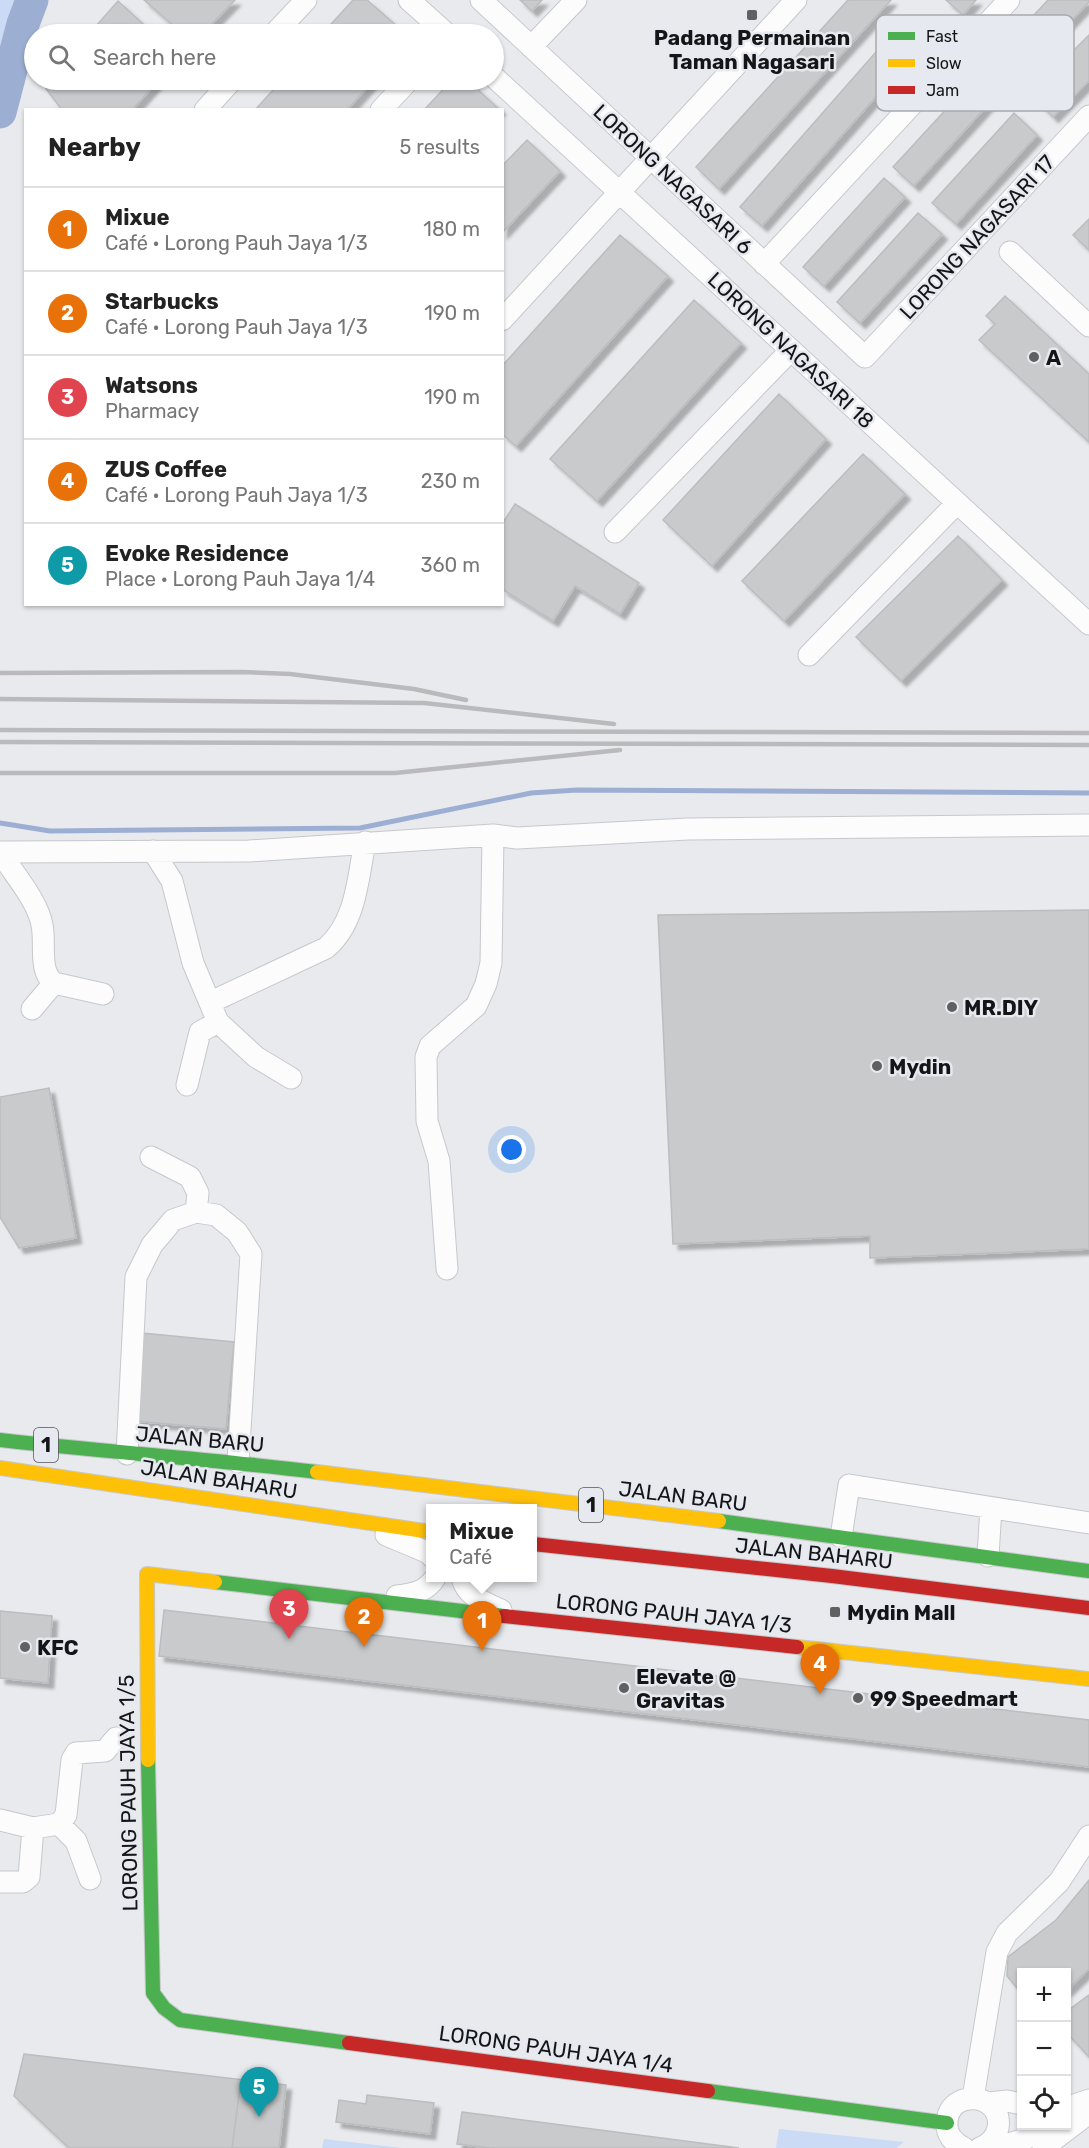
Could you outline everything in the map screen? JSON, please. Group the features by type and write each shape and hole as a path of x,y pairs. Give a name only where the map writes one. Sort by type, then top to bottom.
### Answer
{"main road":[{"name":"JALAN BARU","path":"0,1440 128,1454 238,1462 1089,1570"},
{"name":"JALAN BAHARU","path":"0,1468 85,1478 354,1522 426,1531"},
{"name":"JALAN BAHARU","path":"537,1546 842,1577 1089,1608"},
{"name":"LORONG PAUH JAYA 1/3","path":"147,1574 378,1599 516,1617 1089,1679"},
{"name":"LORONG PAUH JAYA 1/5","path":"147,1574 153,1993 164,2008"},
{"name":"LORONG PAUH JAYA 1/4","path":"164,2008 180,2020 963,2142"}],"street":[{"path":"283,24 306,0"},
{"path":"409,0 436,24"},
{"name":"LORONG NAGASARI 6","path":"481,0 865,357"},
{"path":"531,46 576,0"},
{"path":"504,318 796,0"},
{"path":"995,15 1009,0"},
{"name":"LORONG NAGASARI 18","path":"504,86 1089,624"},
{"path":"206,108 223,90"},
{"path":"383,108 400,90"},
{"path":"764,264 906,111"},
{"name":"LORONG NAGASARI 17","path":"865,357 1089,116"},
{"path":"1011,252 1089,326"},
{"path":"615,532 791,350"},
{"path":"809,655 957,503"},
{"path":"0,852 249,850 493,835 518,838 688,829 1089,825"},
{"path":"447,1269 439,1161 427,1121 426,1058 430,1046 476,1006 486,984 491,963 493,835"},
{"path":"187,1084 200,1032 214,1012 326,948 336,939 344,928 356,890 365,842"},
{"path":"0,852 34,904 42,924 44,966 49,979 54,983 103,994"},
{"path":"153,852 172,881 193,963 214,1012 256,1057 291,1078"},
{"path":"32,1009 54,983"},
{"path":"151,1156 190,1177 198,1193 196,1212"},
{"path":"128,1454 136,1277 152,1245 173,1220 196,1212 216,1215 237,1232 251,1254 238,1462"},
{"path":"841,1537 849,1485 1089,1523"},
{"path":"988,1556 992,1508"},
{"path":"354,1522 426,1552"},
{"path":"378,1599 419,1593 432,1582"},
{"path":"463,1582 466,1589 481,1601 516,1617"},
{"path":"0,1820 33,1828 58,1824 66,1815 72,1760 76,1753 105,1751 116,1738"},
{"path":"58,1824 76,1841 90,1879"},
{"path":"0,1882 23,1882 29,1877 33,1828"},
{"path":"981,2100 997,1952 1012,1927 1059,1882 1089,1836"},
{"path":"963,2142 992,2141 999,2125 998,2117 981,2100"},
{"path":"963,2142 952,2108 958,2102 981,2100 1017,2103"},
{"path":"1071,2106 1089,2100"},
{"path":"1071,2119 1089,2112"},
{"path":"1042,2148 1070,2129 1089,2112"},
{"path":"963,2142 997,2147 1045,2130"}],"shaded area":[{"path":"0,0 28,0 0,90"},
{"path":"779,2129 904,2142 896,2148 776,2148"},
{"path":"324,2139 402,2148 322,2148"}],"building":[{"path":"144,0 235,0 212,24 172,24"},
{"path":"353,0 367,0 395,24 331,24"},
{"path":"520,0 542,0 532,11"},
{"path":"848,0 891,0 719,189 696,167"},
{"path":"946,0 976,0 963,15"},
{"path":"1048,0 1089,0 1074,18 1074,15 1034,15"},
{"path":"118,1 143,24 98,24"},
{"path":"1089,35 1089,81 1074,96 1074,50"},
{"path":"876,52 876,97 762,226 740,207"},
{"path":"47,90 150,90 134,108 60,108"},
{"path":"273,90 365,90 349,108 257,108"},
{"path":"443,90 478,90 498,108 426,108"},
{"path":"945,111 982,111 914,186 893,167"},
{"path":"1047,111 1059,111 1053,117"},
{"path":"1014,113 1037,135 956,224 932,203"},
{"path":"527,140 560,171 504,231 504,164"},
{"path":"884,178 905,197 824,286 803,267"},
{"path":"918,213 942,234 860,323 837,302"},
{"path":"1089,219 1089,250 1073,235"},
{"path":"620,235 668,276 516,446 504,436 504,364"},
{"name":"A","path":"1005,296 1089,374 1089,442 979,340 995,324 986,316"},
{"path":"694,300 741,343 597,501 550,459"},
{"path":"779,394 826,439 712,566 663,520"},
{"path":"863,454 905,494 784,621 742,581"},
{"path":"515,504 639,583 620,614 575,586 553,621 504,590 504,521"},
{"path":"958,536 1002,580 901,681 856,637"},
{"name":"Mydin","path":"1089,910 1089,1249 870,1258 870,1236 673,1244 658,915"},
{"path":"49,1088 76,1238 19,1248 0,1217 0,1097"},
{"path":"142,1333 234,1342 226,1429 134,1421"},
{"name":"Elevate @ Gravitas","path":"164,1610 1089,1720 1089,1767 159,1656"},
{"name":"KFC","path":"0,1611 52,1616 48,1683 0,1678"},
{"path":"1089,1880 1089,1969 1071,1986 1071,1968 1017,1968 1017,1988 1007,1976 1008,1957 1056,1920"},
{"path":"1089,1995 1089,2057 1071,2037 1071,2008"},
{"path":"24,2054 286,2085 279,2148 69,2148 14,2096"},
{"path":"241,2080 286,2085 279,2148 232,2148"},
{"path":"367,2095 434,2103 430,2134 336,2122 339,2100 366,2104"},
{"path":"462,2112 739,2148 490,2148 457,2144"}],"waterway":[{"path":"0,112 23,24 32,0"},
{"path":"0,823 50,831 360,828 531,793 577,790 1089,793"}],"railway":[{"path":"0,673 242,672 290,674 414,689 466,700"},
{"path":"0,699 424,703 614,724"},
{"path":"0,730 1089,733"},
{"path":"0,742 1089,745"},
{"path":"0,773 395,773 620,750"}],"traffic: fast":[{"path":"0,1440 317,1472"},
{"path":"719,1521 1089,1571"},
{"path":"215,1582 504,1616"},
{"path":"148,1760 153,1993 164,2008 180,2020 349,2043"},
{"path":"708,2091 947,2123"}],"traffic: slow":[{"path":"0,1468 426,1531"},
{"path":"317,1472 719,1521"},
{"path":"148,1760 147,1574 215,1582"},
{"path":"797,1647 1089,1679"}],"traffic: jam":[{"path":"537,1544 832,1576 1089,1608"},
{"path":"504,1616 797,1647"},
{"path":"349,2043 708,2091"}],"place":[{"name":"Padang Permainan Taman Nagasari","path":"752,15"},
{"name":"A","path":"1034,357"},
{"name":"MR.DIY","path":"952,1007"},
{"name":"Mydin","path":"877,1066"},
{"name":"Mydin Mall","path":"835,1612"},
{"name":"Watsons","path":"289,1639"},
{"name":"KFC","path":"25,1647"},
{"name":"Starbucks","path":"364,1647"},
{"name":"Mixue","path":"482,1651"},
{"name":"Elevate @ Gravitas","path":"624,1688"},
{"name":"ZUS Coffee","path":"820,1694"},
{"name":"99 Speedmart","path":"858,1698"},
{"name":"Evoke Residence","path":"259,2117"}]}
